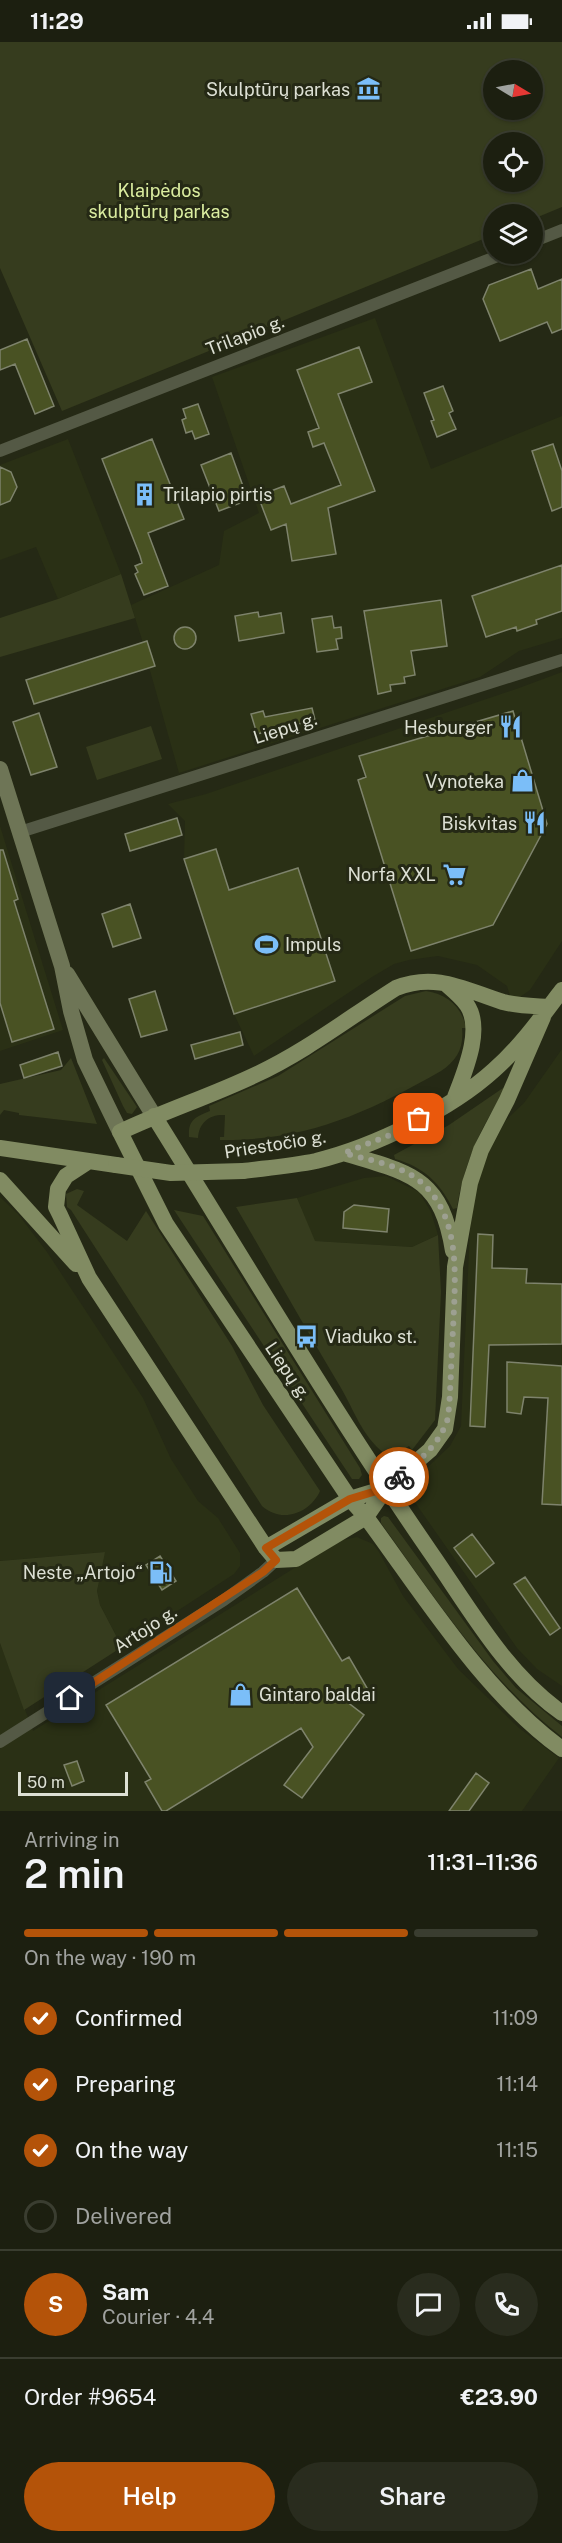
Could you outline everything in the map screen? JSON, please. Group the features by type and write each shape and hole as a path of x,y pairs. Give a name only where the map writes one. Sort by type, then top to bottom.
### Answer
{"main road":[{"name":"Liepų g.","path":"0,769 62,966 71,1011 85,1060 166,1224 350,1499 494,1685 542,1735 562,1749"},
{"name":"Liepų g.","path":"62,966 386,1488 504,1658 539,1696 562,1713"},
{"path":"0,1180 88,1278 271,1554 296,1559 366,1517 386,1488 430,1450 445,1428 450,1397 455,1267 464,1212 481,1150 507,1100 546,1012 445,982 426,980 411,982 396,988 256,1075 120,1132"},
{"path":"445,982 467,1005 474,1034 470,1054 454,1100"},
{"name":"Priestočio g.","path":"0,1148 171,1173 243,1171 316,1161 390,1135 454,1100 493,1072 546,1012 562,990"},
{"path":"344,1153 398,1169 416,1178 429,1189 446,1218 455,1267"},
{"path":"88,1278 56,1207 58,1188 66,1176 89,1161"},
{"path":"271,1554 350,1499 386,1488"}],"street":[{"path":"543,238 562,230"},
{"name":"Trilapio g.","path":"0,451 483,262"},
{"name":"Liepų g.","path":"20,832 562,660"},
{"name":"Artojo g.","path":"0,1742 224,1600 263,1572 271,1554"}],"shaded area":[{"path":"375,318 431,469 562,416 562,638 519,651 480,677 179,773 149,667 155,665 147,641 143,643 131,605 219,565 224,531 259,513 212,377"},
{"path":"68,439 121,574 58,599 36,547 0,560 0,465"},
{"path":"562,672 562,941 530,990 517,999 510,996 507,986 477,965 438,956 409,960 394,964 372,977 254,1056 234,1014 184,859 185,821 168,804 206,794"},
{"path":"0,826 63,1030 0,1051"},
{"path":"562,1049 562,1686 537,1669 517,1648 409,1494 414,1480 450,1446 461,1426 470,1229 475,1194 484,1161 506,1120 524,1103"},
{"path":"386,1176 419,1192 431,1212 438,1235 412,1247 314,1241 297,1198 364,1178"},
{"path":"0,1197 18,1214 47,1252 143,1398 171,1459 198,1501 218,1518 240,1553 240,1566 234,1574 122,1647 100,1605 97,1591 104,1552 0,1561"},
{"path":"357,1537 373,1544 403,1596 458,1669 519,1728 559,1758 522,1811 0,1811 0,1643 33,1731 328,1547"}],"green space":[{"name":"Klaipėdos skulptūrų parkas","path":"0,42 562,42 562,207 543,215 543,204 483,204 483,239 62,411 0,268"},
{"path":"121,574 135,618 0,657 0,618 58,599"},
{"path":"151,726 162,759 97,780 86,747"},
{"path":"426,991 452,1002 461,1013 466,1028 462,1028 462,1042 458,1053 441,1071 361,1112 309,1130 281,1136 220,1140 220,1137 224,1137 225,1115 220,1115 203,1123 198,1138 189,1137 191,1123 196,1117 210,1111 209,1106 278,1076 405,996"},
{"path":"71,1058 97,1124 19,1115 19,1113 4,1110 0,1115 0,1084 61,1070"},
{"path":"104,1058 137,1107 132,1114 127,1113 123,1106 102,1060"},
{"path":"503,1088 503,1094 474,1148 463,1178 457,1208 453,1209 443,1191 430,1177 423,1171 395,1159 394,1155 449,1125"},
{"path":"77,1189 84,1191 77,1205 127,1241 146,1211 232,1346 263,1405 320,1491 310,1505 295,1514 287,1515 278,1514 262,1506 67,1207 66,1194"},
{"path":"297,1198 315,1241 412,1247 438,1235 441,1292 435,1420 412,1450 409,1446 399,1453 384,1453 370,1439 236,1207"},
{"path":"174,1210 203,1216 360,1468 362,1475 359,1479 352,1479"},
{"path":"388,1517 493,1661 516,1688 562,1726 562,1737 510,1690 464,1637 381,1523 381,1518"},
{"path":"105,1552 97,1591 100,1605 122,1647 24,1710 0,1643 0,1561"}],"building":[{"path":"531,269 538,289 562,279 562,329 552,333 547,322 500,341 483,299 489,285"},
{"path":"27,339 54,406 35,414 15,364 0,370 0,350"},
{"path":"359,347 372,382 338,394 375,491 328,508 336,554 292,561 286,524 271,530 258,496 284,486 291,504 341,485 324,443 313,447 308,432 319,428 297,370"},
{"path":"443,386 453,411 449,413 456,429 437,437 431,421 434,420 424,393"},
{"path":"198,404 209,434 195,439 192,431 186,433 182,420 186,418 183,409"},
{"name":"Trilapio pirtis","path":"152,439 184,519 148,533 168,586 144,595 135,574 138,572 135,566 142,563 140,556 102,459"},
{"path":"553,444 562,471 562,507 552,511 532,451"},
{"path":"231,453 248,500 219,511 201,465"},
{"path":"0,467 11,472 17,487 10,501 0,505"},
{"path":"562,565 562,611 536,620 537,624 517,631 516,627 486,637 472,596"},
{"path":"441,600 447,646 411,651 415,675 404,677 405,683 390,685 391,691 378,694 364,611"},
{"path":"258,612 259,617 281,613 284,633 239,641 235,616"},
{"path":"332,616 334,628 341,627 342,638 336,639 338,649 317,652 312,619"},
{"path":"185,627 193,630 196,638 193,646 185,649 177,646 174,638 177,630"},
{"path":"147,641 155,666 34,704 26,680"},
{"path":"312,708 315,720 257,734 251,714 263,711 265,717"},
{"name":"Norfa XXL","path":"513,711 547,824 493,925 411,951 358,780 366,777 359,756"},
{"path":"39,713 57,767 31,775 13,722"},
{"path":"177,818 182,835 130,851 125,834"},
{"name":"Impuls","path":"216,849 229,890 298,868 335,981 234,1014 184,859"},
{"path":"0,850 3,850 18,899 14,901 54,1029 12,1042 0,1003"},
{"path":"130,904 141,938 113,947 102,914"},
{"path":"155,991 167,1030 141,1037 129,999"},
{"path":"240,1032 243,1045 195,1059 191,1045"},
{"path":"58,1052 62,1066 24,1078 20,1065"},
{"path":"354,1205 389,1209 387,1232 343,1228 344,1212"},
{"path":"478,1234 493,1235 492,1268 527,1269 526,1283 562,1284 562,1344 489,1345 485,1427 470,1426"},
{"path":"507,1362 562,1366 562,1505 542,1504 548,1398 524,1397 521,1414 507,1412"},
{"path":"472,1534 494,1563 476,1577 454,1548"},
{"path":"160,1556 176,1581 162,1590 146,1565"},
{"path":"525,1577 560,1628 550,1635 514,1584"},
{"name":"Gintaro baldai","path":"297,1588 342,1661 349,1657 367,1688 346,1701 364,1715 302,1798 284,1785 313,1747 301,1728 166,1811 162,1811 145,1782 151,1779 106,1705"},
{"path":"77,1761 84,1781 72,1786 64,1765"},
{"path":"476,1773 489,1783 469,1811 449,1811"}],"way so far":[{"path":"399,1477 430,1450 445,1428 448,1418 455,1267 450,1230 440,1205 429,1189 416,1178 398,1169 344,1153 390,1135 419,1119"}],"place":[{"name":"Skulptūrų parkas","path":"368,89"},
{"name":"Trilapio pirtis","path":"145,494"},
{"name":"Hesburger","path":"511,727"},
{"name":"Vynoteka","path":"522,781"},
{"name":"Biskvitas","path":"535,823"},
{"name":"Norfa XXL","path":"454,874"},
{"name":"Impuls","path":"267,944"},
{"name":"Viaduko st.","path":"307,1336"},
{"name":"Neste „Artojo“","path":"161,1572"},
{"name":"Gintaro baldai","path":"241,1694"}],"route":[{"path":"70,1698 224,1600 263,1572 276,1560 266,1548 336,1506 350,1499 386,1488 399,1477"}]}
